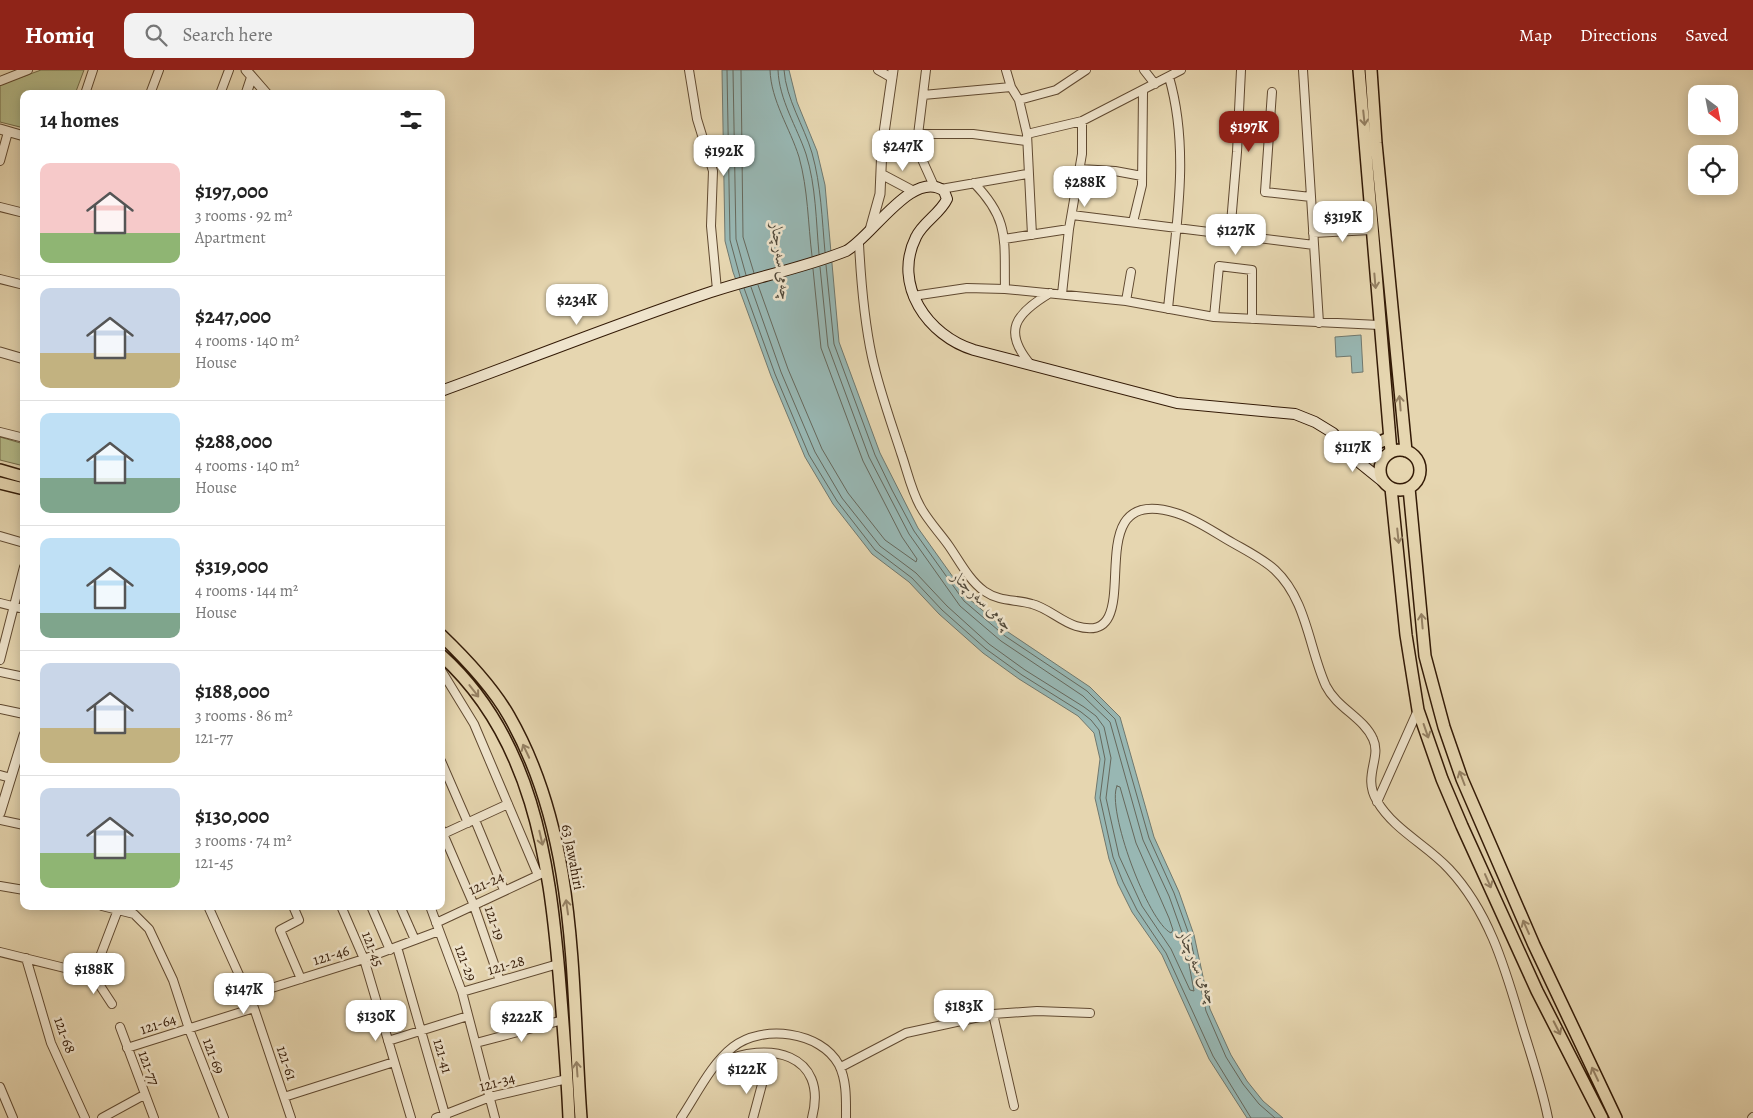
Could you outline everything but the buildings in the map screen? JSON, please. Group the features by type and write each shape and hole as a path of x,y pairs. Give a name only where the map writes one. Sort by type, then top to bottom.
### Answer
{"main road":[{"path":"1359,70 1369,164 1371,230 1390,438 1388,455 1381,474 1389,486 1406,635 1418,710 1442,779 1537,992 1602,1118"},
{"path":"1341,441 1360,463 1389,486 1397,490 1409,488 1415,484 1420,472 1417,459 1406,451 1376,143 1372,70"},
{"path":"445,390 524,361 613,325 720,289 843,253 859,244 898,202 913,191 938,188 946,194 946,201 922,227 910,250 908,277 913,296 930,323 957,344 1178,403 1295,414 1315,422 1341,441 1358,449 1388,455 1406,451"},
{"path":"1358,449 1378,444 1390,438"},
{"path":"0,470 20,476"},
{"path":"0,483 20,488"},
{"path":"1409,488 1425,656 1444,727 1462,779 1531,936 1616,1118"},
{"name":"63 Jawahiri","path":"445,639 476,672 509,715 533,766 546,803 561,866 570,930 580,1118"},
{"name":"63 Jawahiri","path":"445,665 476,693 504,736 521,773 535,815 558,964 569,1118"}],"street":[{"path":"0,81 28,70"},
{"path":"86,90 94,70"},
{"path":"152,90 159,70"},
{"path":"222,90 230,70"},
{"path":"246,70 251,79 263,90"},
{"path":"689,70 697,119 713,171 711,226 720,289"},
{"path":"869,234 878,202 882,147 893,74 878,70"},
{"path":"926,70 918,134 918,149 938,188 1027,174"},
{"path":"1006,70 1011,87 1019,100 1026,138 1032,235"},
{"path":"1019,100 1056,90 1086,70"},
{"path":"1144,70 1155,84"},
{"path":"918,134 973,134 1026,138 1082,121 1142,92 1181,70"},
{"path":"1230,235 1238,152 1241,70"},
{"path":"1303,70 1319,324"},
{"path":"1168,309 1182,150 1176,100 1169,77"},
{"path":"247,90 251,79"},
{"path":"923,95 1011,87"},
{"path":"1133,222 1142,176 1142,92"},
{"path":"1272,92 1265,192 1311,197"},
{"path":"1062,294 1082,154 1082,121"},
{"path":"0,161 4,130 20,135"},
{"path":"1080,169 1115,171 1142,176"},
{"path":"881,174 913,191"},
{"path":"974,182 997,210 1004,240 1005,289"},
{"path":"0,207 20,212"},
{"path":"1072,215 1314,245"},
{"path":"1004,240 1070,229"},
{"path":"1313,233 1371,230"},
{"path":"859,244 862,294 873,361 913,491 920,507 974,582 985,591 1005,601 1028,602 1073,626 1094,628 1104,624 1111,614 1114,597 1116,558 1120,533 1126,519 1136,512 1150,509 1172,512 1190,518 1262,560 1275,570 1286,584 1301,613 1326,685 1337,702 1373,738 1375,752 1370,781 1372,792 1377,802 1392,821 1450,869 1486,920 1503,962 1548,1118"},
{"path":"1214,317 1219,266 1252,270 1252,319"},
{"path":"1126,301 1131,272"},
{"path":"0,279 20,284"},
{"path":"913,296 967,288 1005,289 1126,301 1214,317 1319,324 1379,325"},
{"path":"1031,365 1016,346 1017,322 1032,304 1050,293"},
{"path":"0,352 20,358"},
{"path":"0,432 20,437"},
{"path":"0,536 20,542"},
{"path":"0,660 20,583"},
{"path":"0,603 20,607"},
{"path":"445,667 474,724 508,804 543,872"},
{"path":"0,672 20,676"},
{"path":"0,709 20,713"},
{"path":"1377,802 1418,710"},
{"path":"0,813 11,778 20,759"},
{"path":"445,769 504,890"},
{"path":"0,775 11,778"},
{"path":"445,832 508,804"},
{"path":"0,820 20,824"},
{"name":"121-19","path":"445,840 474,903 500,981"},
{"name":"121-24","path":"436,922 543,872"},
{"path":"0,886 20,889"},
{"path":"93,975 118,910"},
{"name":"121-69","path":"124,910 138,916 149,930 173,980 189,1028 224,1118"},
{"name":"121-61","path":"210,910 249,995 291,1118"},
{"path":"295,910 299,920 280,930 301,979"},
{"name":"121-45","path":"343,910 364,960 411,1118"},
{"name":"121-41","path":"374,910 394,948 421,1030 446,1116"},
{"path":"402,910 415,940"},
{"name":"121-29","path":"432,910 462,992 495,1118"},
{"name":"121-46","path":"249,995 364,960 439,932"},
{"path":"0,952 93,975 112,1004"},
{"name":"121-68","path":"26,958 51,1043 85,1118"},
{"name":"121-28","path":"462,992 558,964"},
{"name":"121-64","path":"128,1048 254,1008"},
{"path":"841,1068 906,1033 993,1014 1090,1012"},
{"path":"993,1014 1014,1106"},
{"path":"388,1041 468,1016"},
{"path":"476,1043 563,1020"},
{"name":"121-77","path":"120,1027 154,1118"},
{"path":"681,1118 725,1054 742,1041 761,1035 778,1034 813,1041 831,1054 841,1068 844,1081 846,1118"},
{"path":"716,1065 752,1052 777,1053 794,1059 806,1070 814,1085 816,1103 812,1118"},
{"path":"284,1098 394,1062"},
{"path":"753,1118 764,1077"},
{"name":"121-34","path":"436,1118 446,1116 490,1097 567,1079"},
{"path":"0,1087 13,1118"},
{"path":"102,1118 144,1095"}],"green space":[{"path":"41,70 84,70 76,90 20,90 20,127 0,122 0,85"},
{"path":"0,437 20,443 20,465 0,460"}],"water":[{"name":"چەمی سەرچنار","path":"722,70 789,70 797,102 817,151 825,185 839,342 880,453 918,528 968,598 1008,632 1090,687 1120,717 1154,837 1179,892 1194,935 1210,1009 1231,1055 1247,1081 1263,1101 1283,1118 1247,1118 1209,1059 1162,955 1132,912 1118,884 1109,859 1095,798 1100,759 1094,733 1078,716 1019,679 983,653 939,614 909,582 872,554 833,504 805,457 771,376 733,272 725,241"},
{"path":"1361,335 1363,372 1352,373 1351,356 1336,357 1335,337"}]}
